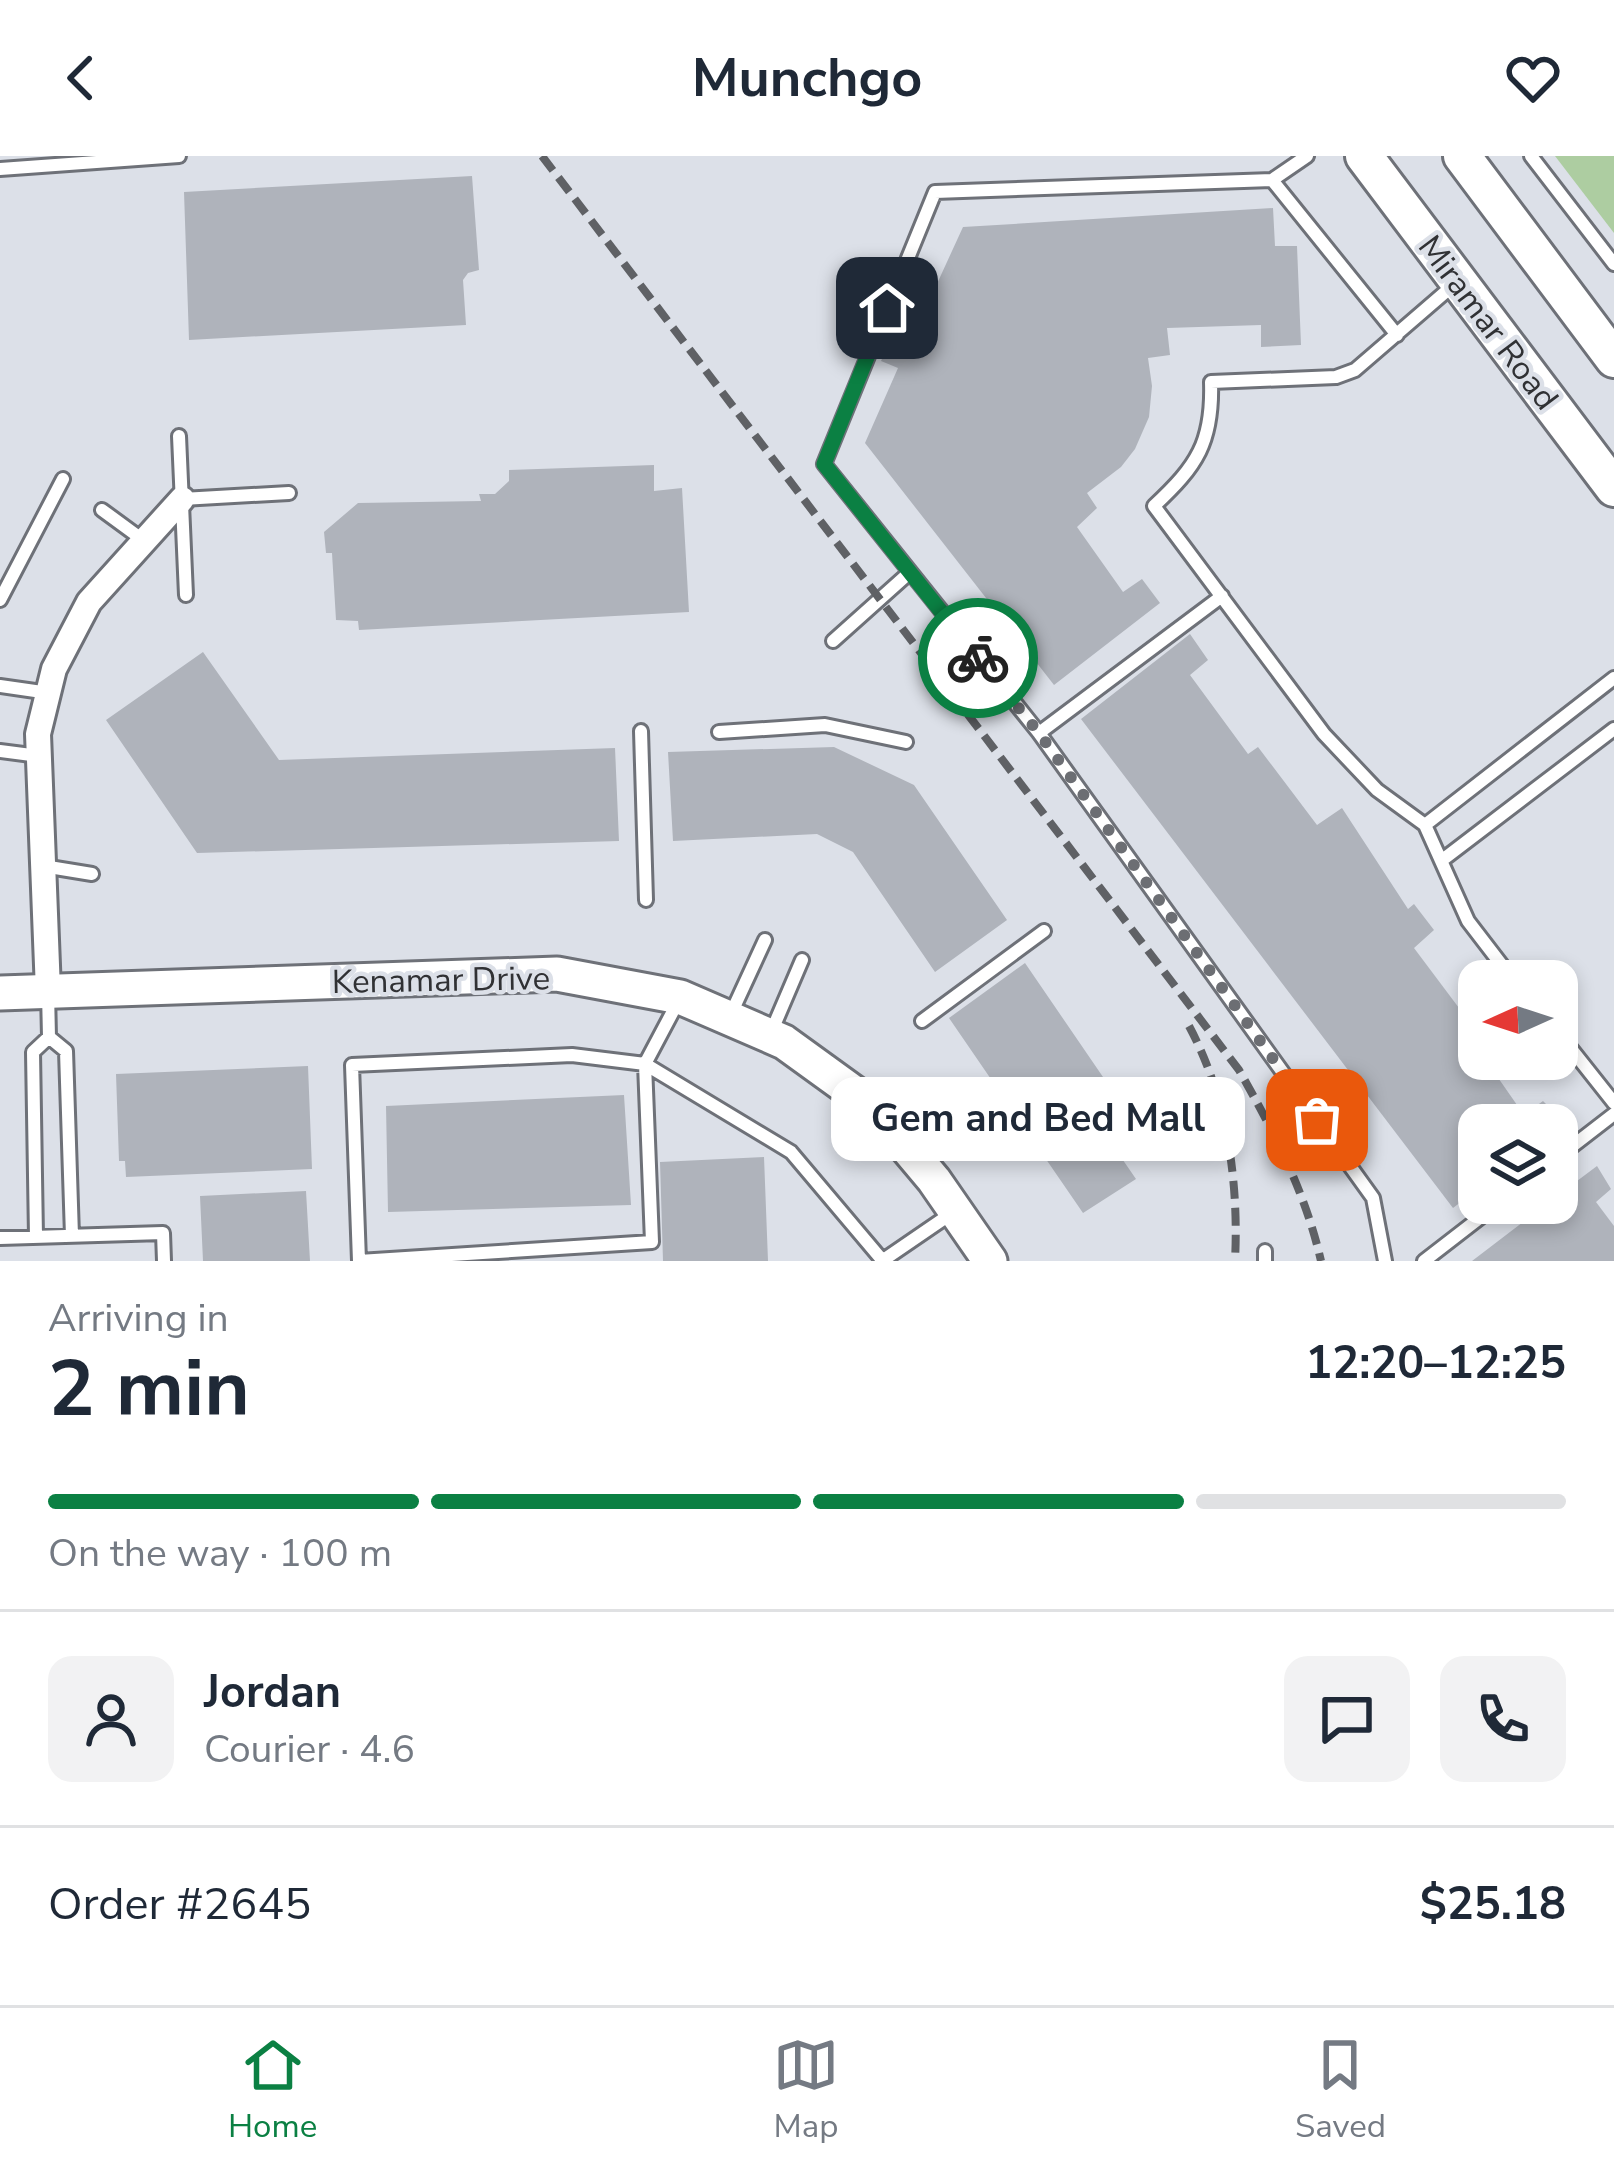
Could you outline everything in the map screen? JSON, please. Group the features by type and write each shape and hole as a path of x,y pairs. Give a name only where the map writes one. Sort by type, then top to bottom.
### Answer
{"main road":[{"name":"Miramar Road","path":"1364,156 1614,488"},
{"path":"1462,156 1614,359"}],"street":[{"path":"48,991 38,734 54,669 89,602 182,499"},
{"name":"Kenamar Drive","path":"0,993 557,974 680,997 784,1042 871,1105 990,1261"}],"lane":[{"path":"0,169 178,156"},
{"path":"1307,156 1271,180 935,192 824,464 1039,733 1373,1198 1385,1261"},
{"path":"1532,156 1614,264"},
{"path":"1271,180 1397,335"},
{"path":"1458,282 1354,370 1336,377 1211,382 1212,421 1201,451 1183,479 1154,506 1324,734 1377,790 1425,825 1468,921 1498,960"},
{"path":"179,436 186,595"},
{"path":"0,600 63,479"},
{"path":"182,499 289,493"},
{"path":"102,510 144,541"},
{"path":"833,641 909,573"},
{"path":"1039,733 1222,596"},
{"path":"1425,825 1614,678"},
{"path":"0,686 49,692"},
{"path":"719,732 825,725 906,742"},
{"path":"1441,861 1614,728"},
{"path":"641,731 646,900"},
{"path":"0,751 39,755"},
{"path":"43,866 92,874"},
{"path":"922,1021 1044,931"},
{"path":"729,1018 765,940"},
{"path":"770,1036 802,960"},
{"path":"48,991 49,1037 65,1051 72,1236"},
{"path":"680,997 645,1064 652,1242 359,1261 352,1065 572,1055 645,1064 791,1152 882,1261 955,1210"},
{"path":"35,1237 33,1052 49,1037"},
{"path":"1578,1058 1614,1103"},
{"path":"1602,1089 1614,1080"},
{"path":"1578,1142 1614,1114"},
{"path":"1424,1261 1472,1224"},
{"path":"0,1238 163,1233 164,1261"}],"green space":[{"path":"1555,156 1614,156 1614,233"}],"building":[{"path":"472,176 479,270 463,280 466,325 189,340 184,192"},
{"path":"1273,208 1275,246 1297,246 1301,345 1261,347 1261,325 1167,328 1170,355 1148,358 1149,417 1135,449 1121,467 1087,493 1097,508 1077,527 1123,592 1142,579 1160,603 1054,685 865,443 898,368 881,361 914,289 930,299 963,227"},
{"path":"654,465 654,491 682,488 689,612 359,630 358,621 336,620 332,553 326,553 324,532 358,503 481,501 479,494 495,494 509,481 509,470"},
{"path":"1190,634 1208,660 1190,675 1248,754 1258,747 1317,825 1342,808 1408,909 1414,904 1434,930 1414,948 1458,1007 1458,1080 1500,1080 1516,1104 1458,1104 1458,1204 1453,1208 1081,719"},
{"path":"203,652 279,760 615,748 619,841 197,853 106,720"},
{"path":"834,747 914,785 1007,920 935,972 853,852 817,834 673,841 668,752"},
{"path":"1025,963 1129,1115 1105,1134 1136,1179 1083,1213 949,1018"},
{"path":"308,1066 312,1169 126,1177 125,1161 119,1161 116,1074"},
{"path":"624,1095 631,1205 388,1212 386,1106"},
{"path":"764,1157 768,1261 663,1261 660,1162"},
{"path":"1597,1166 1611,1189 1596,1202 1614,1226 1614,1261 1472,1261 1520,1224 1578,1224 1578,1180"},
{"path":"306,1191 310,1261 203,1261 200,1196"}],"railway":[{"path":"542,156 1239,1070 1287,1163 1321,1261"},
{"path":"1189,1026 1213,1081 1228,1140 1235,1261"}],"way so far":[{"path":"978,658 1039,733 1317,1120"}],"place":[{"name":"Gem and Bed Mall","path":"1317,1120"}],"route":[{"path":"887,308 824,464 978,658"}]}
